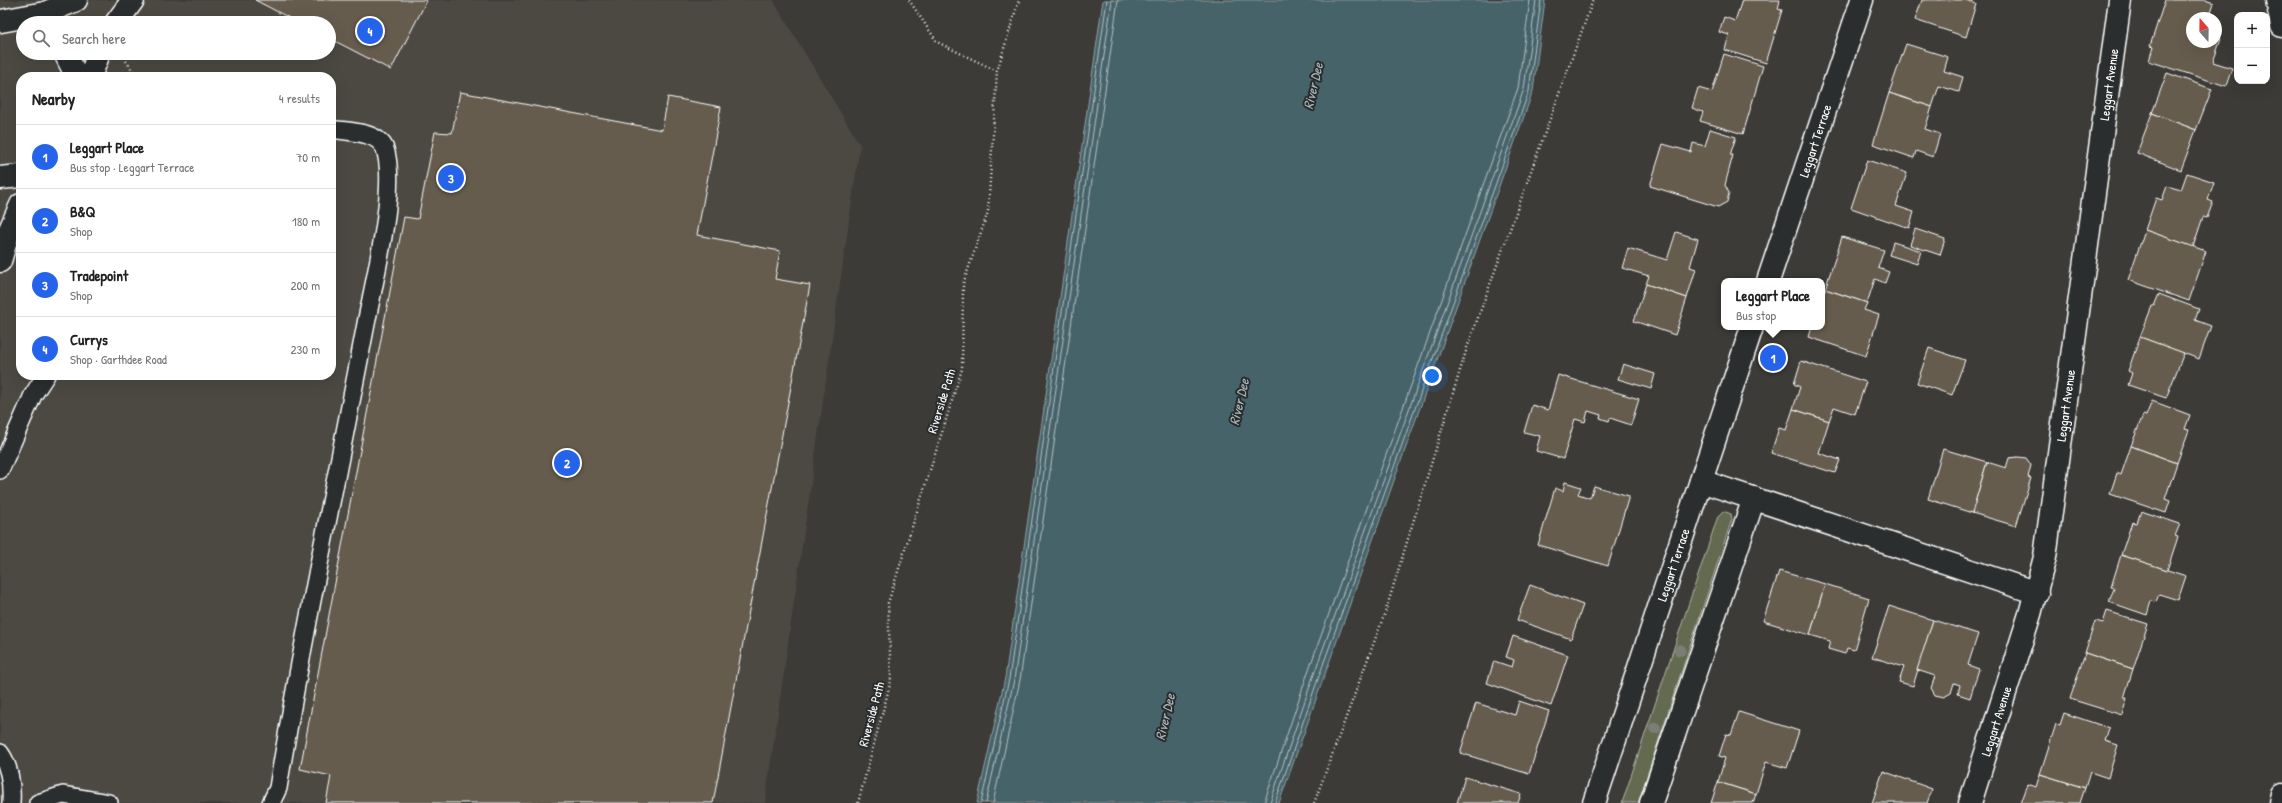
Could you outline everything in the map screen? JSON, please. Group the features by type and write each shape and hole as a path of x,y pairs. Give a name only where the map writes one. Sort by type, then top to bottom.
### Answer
{"street":[{"path":"28,16 45,13 76,0"},
{"path":"121,16 133,0"},
{"name":"Leggart Terrace","path":"1769,278 1862,0"},
{"name":"Leggart Avenue","path":"1970,803 2037,593 2045,557 2120,0"},
{"path":"2276,0 2282,26"},
{"path":"0,21 16,18"},
{"path":"0,21 16,23"},
{"path":"68,60 74,72"},
{"path":"92,72 96,60"},
{"path":"0,178 16,176"},
{"path":"0,261 8,234 16,216"},
{"name":"Leggart Terrace","path":"1594,803 1751,330"},
{"path":"1701,482 1754,498 2037,593"},
{"path":"1651,803 1754,498"},
{"path":"2280,803 2282,794"}],"lane":[{"path":"271,803 278,788 342,454 384,225 389,182 388,161 384,148 379,139 367,135 336,130"},
{"path":"0,470 33,395 43,380"},
{"path":"0,753 4,758 12,785 10,803"},
{"path":"38,803 63,795 108,803"}],"path":[{"path":"909,0 937,42 997,71"},
{"name":"Riverside Path","path":"858,803 891,681 888,603 962,369 963,284 988,212 997,71 1019,0"},
{"path":"1314,803 1385,613 1467,348 1593,0"},
{"path":"125,60 134,72"}],"shaded area":[{"path":"0,0 773,0 860,145 765,803 0,803"}],"green space":[{"path":"1723,511 1731,514 1732,519 1638,803 1622,803 1718,516"}],"water":[{"name":"River Dee","path":"1103,0 1545,0 1533,91 1279,803 977,803 1005,678"}],"building":[{"path":"255,0 427,0 391,70 336,42 336,16 286,16"},
{"path":"1742,0 1780,0 1778,9 1782,10 1766,63 1725,50 1729,35 1719,32 1724,17 1735,21"},
{"path":"1922,0 1967,0 1976,4 1966,37 1915,20"},
{"path":"2165,0 2205,0 2214,3 2211,12 2186,12 2186,48 2218,48 2213,62 2232,68 2226,86 2149,61 2153,47 2150,46"},
{"path":"1906,44 1948,57 1944,71 1963,77 1959,92 1939,86 1932,107 1889,93"},
{"path":"1724,54 1763,66 1743,134 1700,121 1703,112 1692,108 1698,88 1712,92"},
{"path":"2167,73 2212,89 2196,130 2152,113"},
{"path":"460,92 662,130 668,97 721,107 697,235 780,251 775,279 810,285 713,803 326,803 331,776 300,769 404,217 418,219 435,132 452,133"},
{"path":"1889,93 1932,107 1925,129 1940,134 1933,157 1916,151 1914,158 1873,144"},
{"path":"2152,113 2196,130 2181,170 2137,153"},
{"path":"1710,129 1736,137 1730,155 1733,155 1725,185 1729,193 1727,202 1718,207 1650,186 1663,144 1691,152 1693,143 1705,146"},
{"path":"1867,160 1907,173 1896,206 1914,212 1909,228 1851,208"},
{"path":"2187,173 2214,182 2208,200 2213,202 2207,218 2203,217 2193,247 2145,230 2156,198 2162,200 2167,186 2181,190"},
{"path":"1915,229 1945,239 1940,255 1910,245"},
{"path":"2145,230 2206,251 2189,301 2128,280"},
{"path":"1676,232 1698,239 1690,267 1696,269 1687,298 1646,284 1649,276 1622,268 1628,248 1667,260"},
{"path":"1842,237 1884,250 1878,268 1889,272 1885,283 1875,279 1867,303 1825,289"},
{"path":"1893,242 1921,251 1917,264 1889,255"},
{"path":"1646,284 1687,298 1675,335 1634,321"},
{"path":"1825,289 1867,303 1864,310 1879,315 1866,356 1809,337 1811,330 1825,330"},
{"path":"2159,294 2199,309 2195,320 2211,326 2199,359 2140,337 2152,306 2154,306"},
{"path":"2140,337 2184,353 2166,398 2128,385 2132,373 2128,371"},
{"path":"1929,348 1965,360 1952,395 1917,383"},
{"path":"1801,361 1866,382 1855,414 1834,407 1829,421 1793,409 1800,387 1794,384"},
{"path":"1623,364 1655,374 1651,389 1618,379"},
{"path":"1558,375 1639,399 1631,425 1610,418 1609,421 1600,418 1601,415 1588,411 1585,422 1575,419 1563,459 1536,451 1540,436 1524,432 1532,405 1548,410"},
{"path":"2152,401 2190,415 2185,429 2189,430 2177,463 2131,446 2143,415 2146,416"},
{"path":"1793,409 1829,421 1819,453 1840,460 1835,473 1771,453 1779,428 1786,430"},
{"path":"2131,446 2177,463 2165,499 2170,501 2166,513 2110,494 2117,473 2121,475"},
{"path":"1943,449 1987,462 1972,513 1928,499"},
{"path":"2009,458 2026,458 2031,465 2028,477 2031,478 2016,526 1972,513 1987,462 2006,468"},
{"path":"1565,482 1581,487 1578,494 1590,498 1594,486 1629,496 1608,566 1538,545 1555,488 1563,491"},
{"path":"2141,511 2180,524 2175,536 2178,537 2167,570 2121,555 2132,522 2137,523"},
{"path":"2121,555 2186,576 2178,600 2159,594 2156,602 2151,601 2147,615 2109,602 2114,588 2111,587"},
{"path":"1779,571 1825,584 1810,635 1763,621"},
{"path":"1825,584 1869,598 1854,650 1847,648 1845,654 1828,649 1830,641 1810,635"},
{"path":"1530,585 1583,605 1571,639 1517,620"},
{"path":"1889,606 1933,620 1913,686 1899,682 1904,667 1872,657"},
{"path":"2107,611 2148,624 2133,669 2085,653 2095,621 2103,623"},
{"path":"1933,620 1978,634 1968,665 1979,669 1970,698 1958,694 1960,685 1954,683 1951,693 1944,697 1935,695 1931,688 1935,676 1917,670"},
{"path":"1513,636 1568,655 1551,706 1487,683 1494,661 1512,667 1514,660 1506,657"},
{"path":"2085,653 2133,669 2124,698 2127,698 2122,715 2070,699"},
{"path":"1519,701 1549,711 1529,774 1460,753 1476,703 1515,715"},
{"path":"1739,712 1799,731 1787,768 1766,762 1756,794 1718,782 1725,758 1719,756 1726,734 1731,735"},
{"path":"2064,713 2109,728 2105,741 2118,745 2108,778 2090,772 2085,788 2040,774 2056,724 2060,725"},
{"path":"1883,771 1932,789 1927,803 1872,803"},
{"path":"2040,774 2085,788 2080,803 2021,803 2028,784 2036,787"},
{"path":"1465,777 1521,794 1518,803 1457,803"},
{"path":"1718,782 1756,794 1753,803 1711,803"}],"place":[{"name":"Currys","path":"370,31"},
{"name":"Tradepoint","path":"451,178"},
{"name":"Leggart Place","path":"1773,358"},
{"name":"B&Q","path":"567,463"}]}
